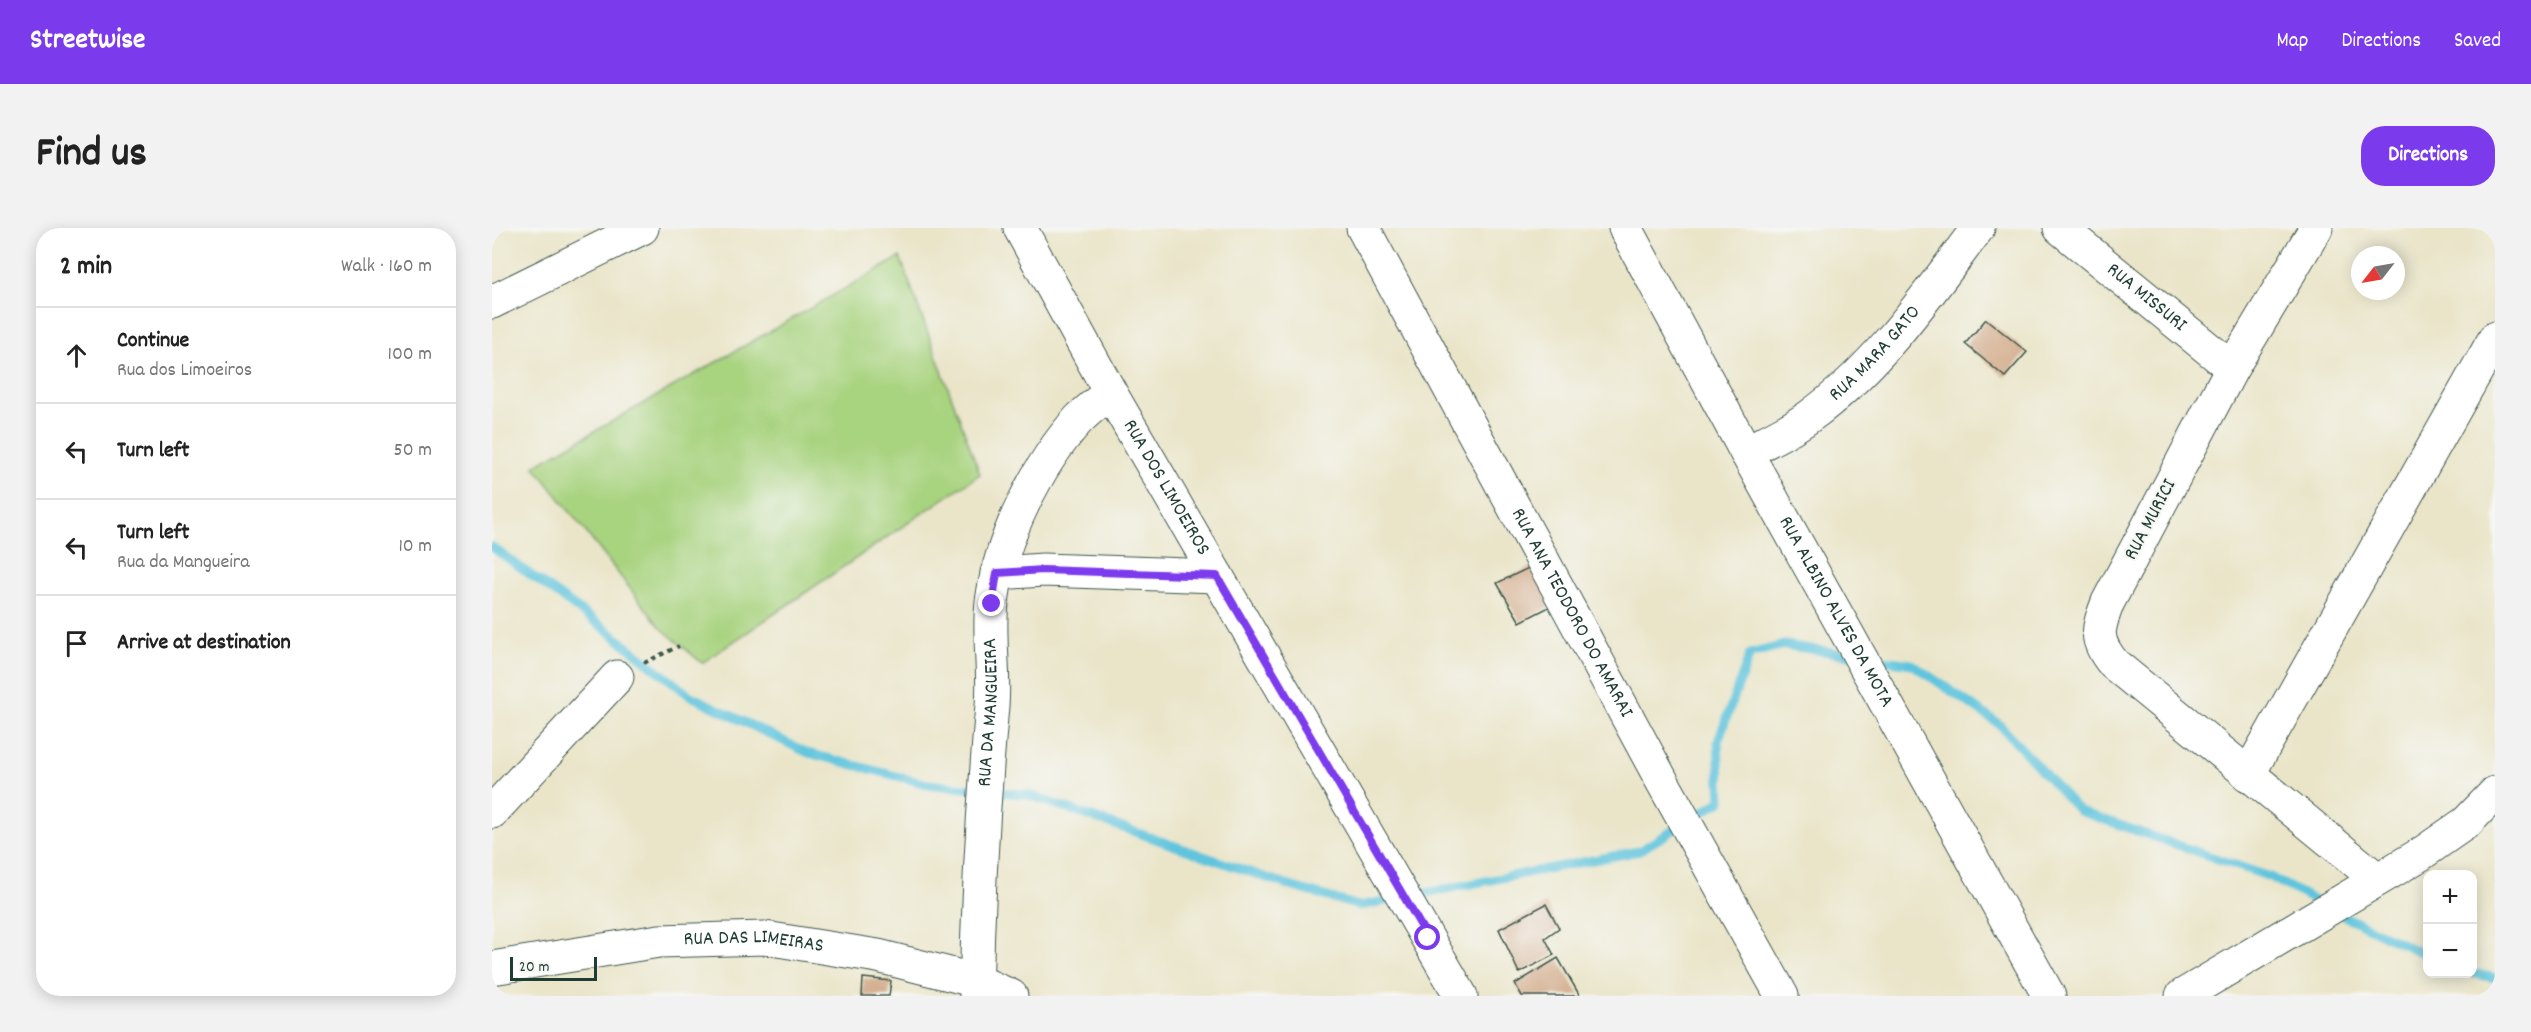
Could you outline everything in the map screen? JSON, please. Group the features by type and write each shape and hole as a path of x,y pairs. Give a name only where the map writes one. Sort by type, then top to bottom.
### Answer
{"street":[{"path":"492,302 642,228"},
{"name":"RUA DOS LIMOEIROS","path":"1020,228 1110,392 1461,996"},
{"name":"RUA ANA TEODORO DO AMARAI","path":"1363,228 1662,781 1782,996"},
{"name":"RUA MARA GATO","path":"1746,452 1809,417 1854,379 1936,283 1978,228"},
{"name":"RUA MISSURI","path":"2060,228 2232,368"},
{"name":"RUA MURICI","path":"2316,228 2232,368 2108,602 2098,629 2101,649 2115,664 2248,775 2366,886"},
{"name":"RUA ALBINO ALVES DA MOTA","path":"1637,234 1746,452 2049,996"},
{"path":"2248,775 2495,338"},
{"name":"RUA DA MANGUEIRA","path":"976,988 981,838 993,695 992,604 997,573 1007,541 1027,496 1055,450 1079,419 1110,392"},
{"path":"997,573 1043,570 1217,576"},
{"path":"492,812 617,677"},
{"path":"2182,996 2291,934 2421,854 2467,822 2495,792"},
{"name":"RUA DAS LIMEIRAS","path":"492,968 659,941 765,938 878,956 976,988 1011,996"}],"path":[{"path":"670,650 679,646"}],"green space":[{"path":"900,257 980,474 702,663 661,628 534,466"}],"building":[{"path":"1986,319 2027,352 2005,377 1965,344"},
{"path":"1539,563 1559,602 1520,622 1497,583"},
{"path":"1546,904 1559,928 1545,938 1554,955 1519,973 1499,929"},
{"path":"1558,958 1580,996 1522,996 1515,984"},
{"path":"863,978 891,981 889,996 862,996"}],"waterway":[{"path":"492,547 604,628 689,695 808,753 927,784 1029,795 1290,886 1359,906 1396,899"},
{"path":"1410,896 1639,851 1721,801 1718,741 1750,654 1784,645 1850,655"},
{"path":"1869,658 1912,664 1999,724 2079,811 2270,877 2323,905"},
{"path":"2338,913 2423,954"},
{"path":"2477,974 2495,978"}],"route":[{"path":"992,604 997,573 1043,570 1217,576 1428,938"}]}
